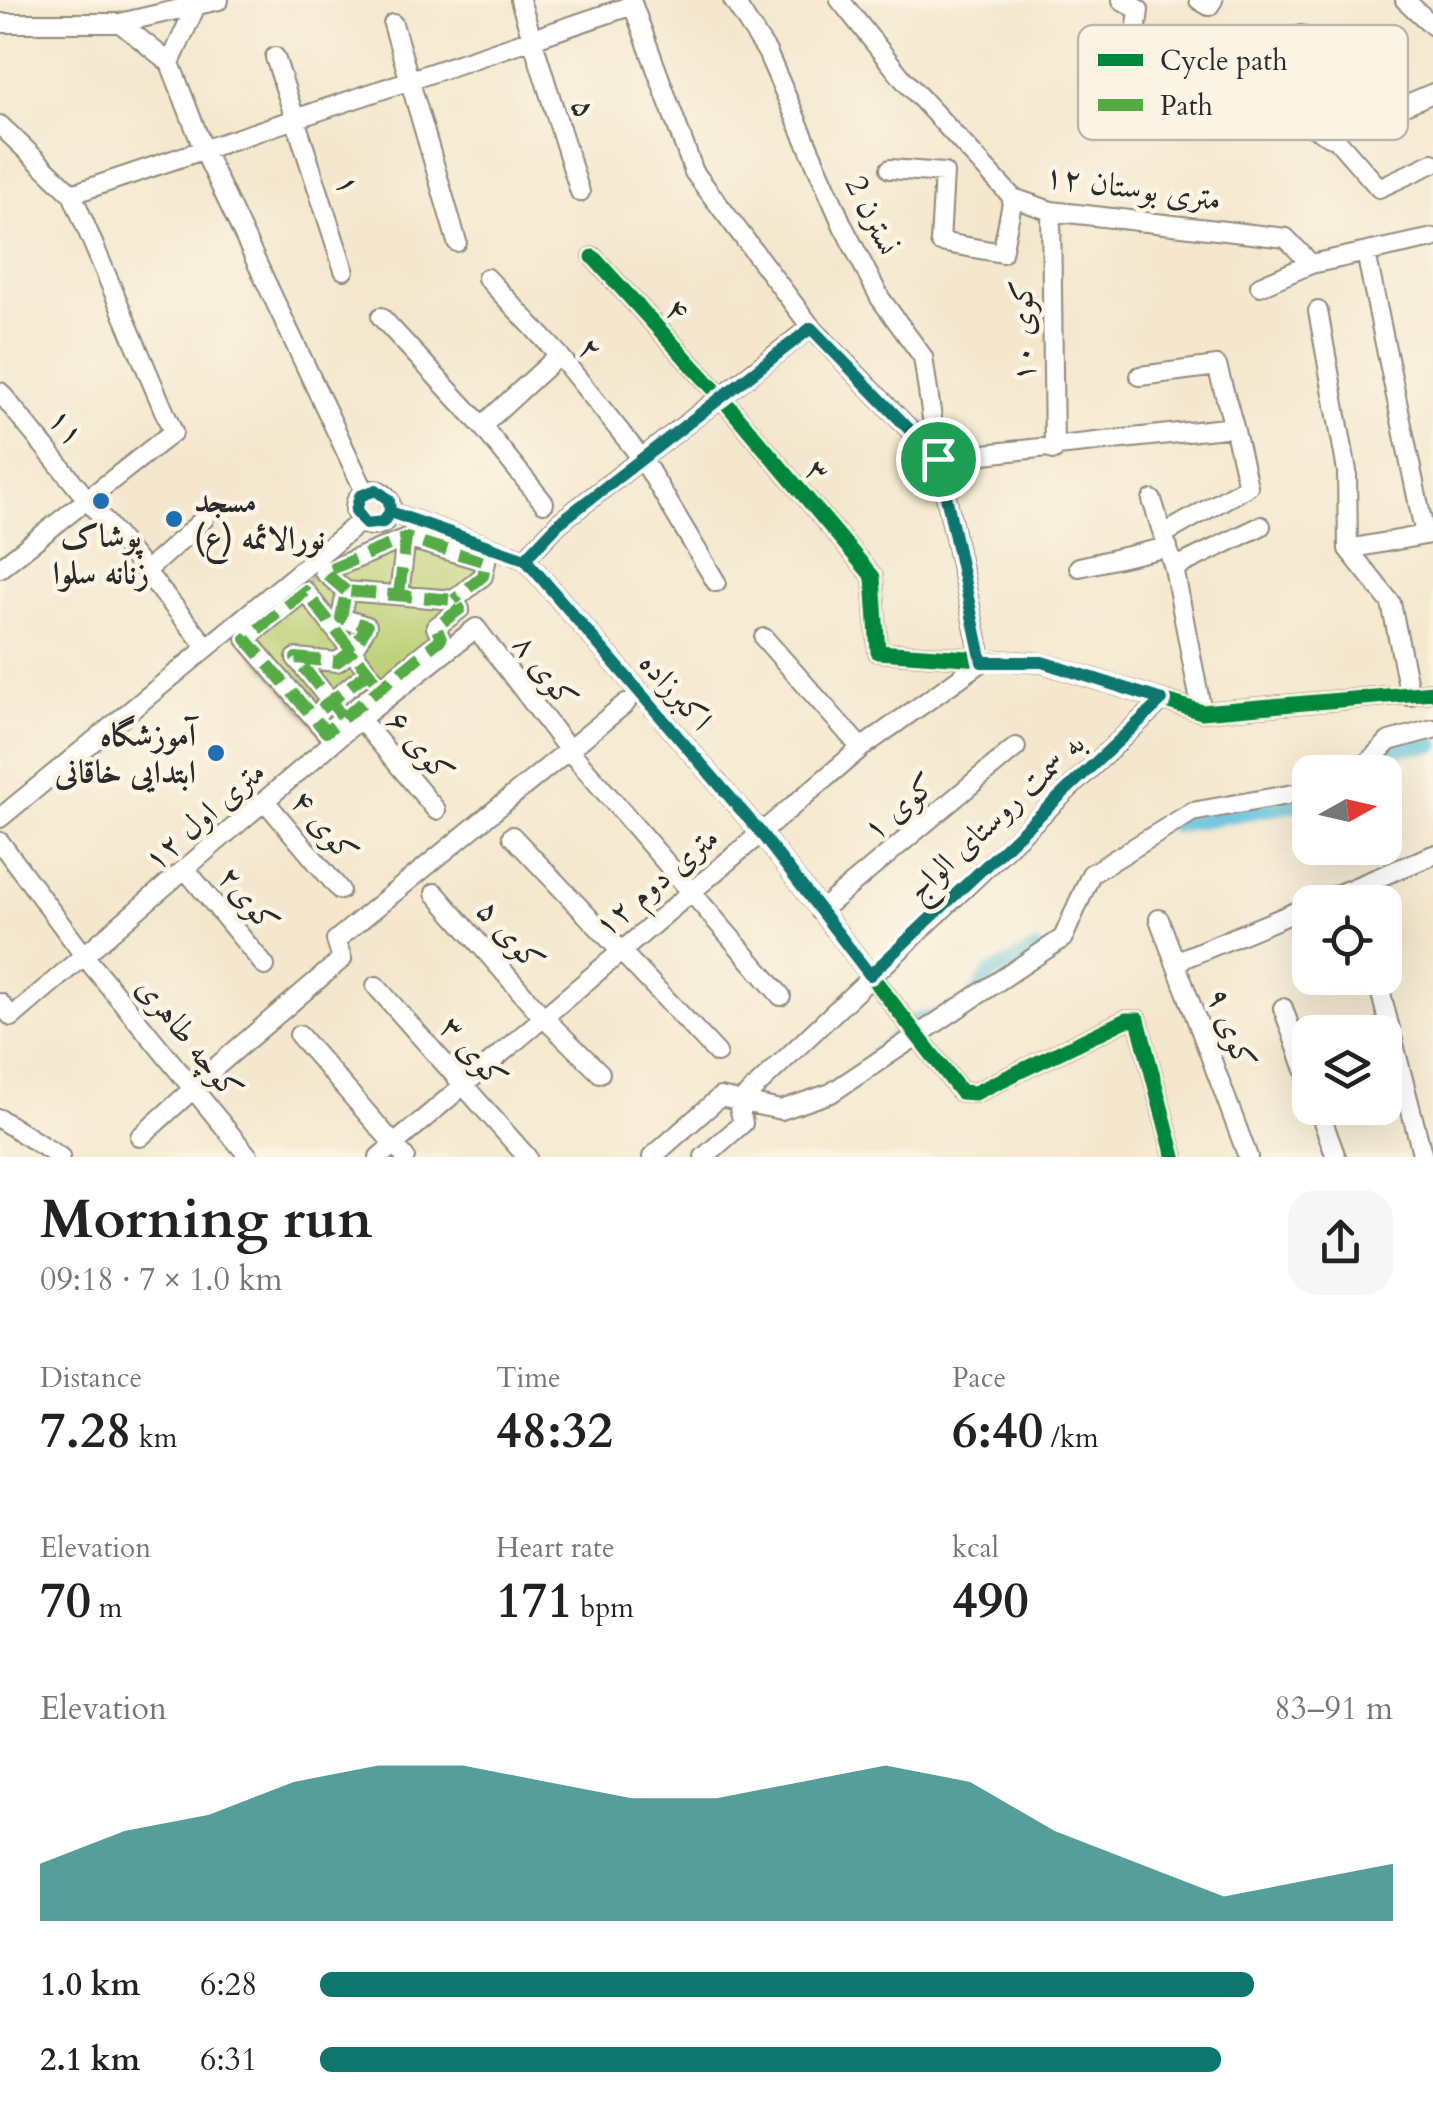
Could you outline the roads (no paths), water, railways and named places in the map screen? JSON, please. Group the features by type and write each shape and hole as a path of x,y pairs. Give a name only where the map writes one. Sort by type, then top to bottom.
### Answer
{"street":[{"path":"0,24 120,23 219,0"},
{"name":"۵","path":"520,0 580,192"},
{"name":"نسترن 2","path":"733,0 767,52 842,226 880,298 923,357 938,459 982,662"},
{"name":"۱۲ متری بوستان","path":"840,0 1012,198 1051,211 1286,238 1311,264"},
{"path":"1122,0 1143,5"},
{"path":"1199,0 1210,6 1213,0"},
{"path":"1405,0 1433,26"},
{"path":"72,194 296,116 408,84 632,2 694,172 811,328 938,459 1054,450 1234,427"},
{"path":"170,63 196,8"},
{"path":"120,23 170,63 204,151 365,492"},
{"path":"393,24 457,242"},
{"path":"275,58 296,116"},
{"path":"1408,104 1433,93"},
{"name":"۱","path":"296,116 344,270"},
{"path":"0,125 72,194 174,432 3,561"},
{"path":"1337,140 1380,188 1433,163"},
{"path":"890,169 944,174 940,242 1002,253 1012,198"},
{"name":"کوی ۱۰","path":"1051,211 1054,450"},
{"path":"1260,286 1311,264 1433,238"},
{"path":"1348,549 1425,535 1366,253"},
{"name":"۴","path":"593,257 722,398"},
{"name":"۲","path":"487,278 558,355 643,460"},
{"path":"1318,311 1346,471 1348,549 1391,603 1410,696"},
{"path":"381,317 482,426 544,503"},
{"path":"390,512 525,559 559,523 811,328"},
{"path":"482,426 558,355"},
{"path":"1080,568 1166,540 1248,486 1217,366 1140,376"},
{"name":"۱۱","path":"0,392 206,646"},
{"name":"۳","path":"722,398 873,577 878,652 982,662"},
{"path":"643,460 716,582"},
{"path":"361,521 356,506 365,492 376,490 386,496 390,512"},
{"path":"1152,500 1174,568 1202,712"},
{"path":"361,521 378,525 390,512"},
{"path":"146,572 204,519"},
{"path":"0,818 361,521"},
{"path":"1174,568 1262,526"},
{"path":"398,594 406,538"},
{"path":"406,538 486,562 483,576 454,600 346,591 324,572 406,538"},
{"name":"اکبرزاده","path":"525,559 760,832 961,1092 976,1093 1126,1020 1138,1020 1168,1155"},
{"path":"346,591 342,618 367,626 352,651"},
{"path":"374,678 305,592 246,638 326,732 374,678 441,639 436,627 460,609 454,600"},
{"name":"۱۲ متری اول","path":"0,1003 12,1017 86,958 265,801 344,712 476,628"},
{"name":"کوی ۸","path":"476,628 568,749 781,996"},
{"path":"764,638 861,748"},
{"name":"کوی ۶","path":"352,651 337,662 296,658 436,810"},
{"path":"982,662 1042,662 1202,712 1433,692"},
{"name":"۱۲ متری دوم","path":"379,1157 400,1150 463,1085 861,748 982,662"},
{"name":"به سمت روستای الواج","path":"738,1104 1162,700"},
{"path":"210,1072 342,959 336,940 626,703"},
{"path":"1376,755 1390,741 1433,729"},
{"name":"کوی ۱","path":"820,911 1016,747"},
{"path":"652,1157 720,1097 738,1104 781,1110 832,1093 1063,938 1091,874 1192,812 1292,794"},
{"name":"کوی ۴","path":"265,801 340,890"},
{"path":"512,836 717,1054"},
{"path":"0,842 86,958"},
{"path":"1360,885 1433,855"},
{"name":"کوی۲","path":"187,871 265,966"},
{"name":"کوی ۵","path":"435,892 543,1017 600,1074"},
{"path":"1175,962 1292,913"},
{"name":"کوی ۹","path":"1159,919 1248,1157"},
{"name":"کوچه طاهری","path":"86,958 249,1157"},
{"name":"کوی ۳","path":"376,986 526,1157"},
{"path":"1381,995 1424,1157"},
{"path":"1282,1008 1292,1035"},
{"path":"299,1035 400,1150"},
{"path":"140,1137 193,1088"},
{"path":"704,1157 743,1123 738,1104"},
{"path":"0,1119 60,1157"},
{"path":"1324,1125 1336,1157"}],"waterway":[{"path":"1376,750 1433,745"},
{"path":"1175,825 1292,805"},
{"path":"976,994 989,974 1036,950"},
{"path":"873,1058 918,1020 945,1015"}],"place":[{"name":"پوشاک زنانه سلوا","path":"101,501"},
{"name":"مسجد نورالائمه (ع)","path":"174,519"},
{"name":"آموزشگاه ابتدایی خاقانی","path":"216,753"}]}
